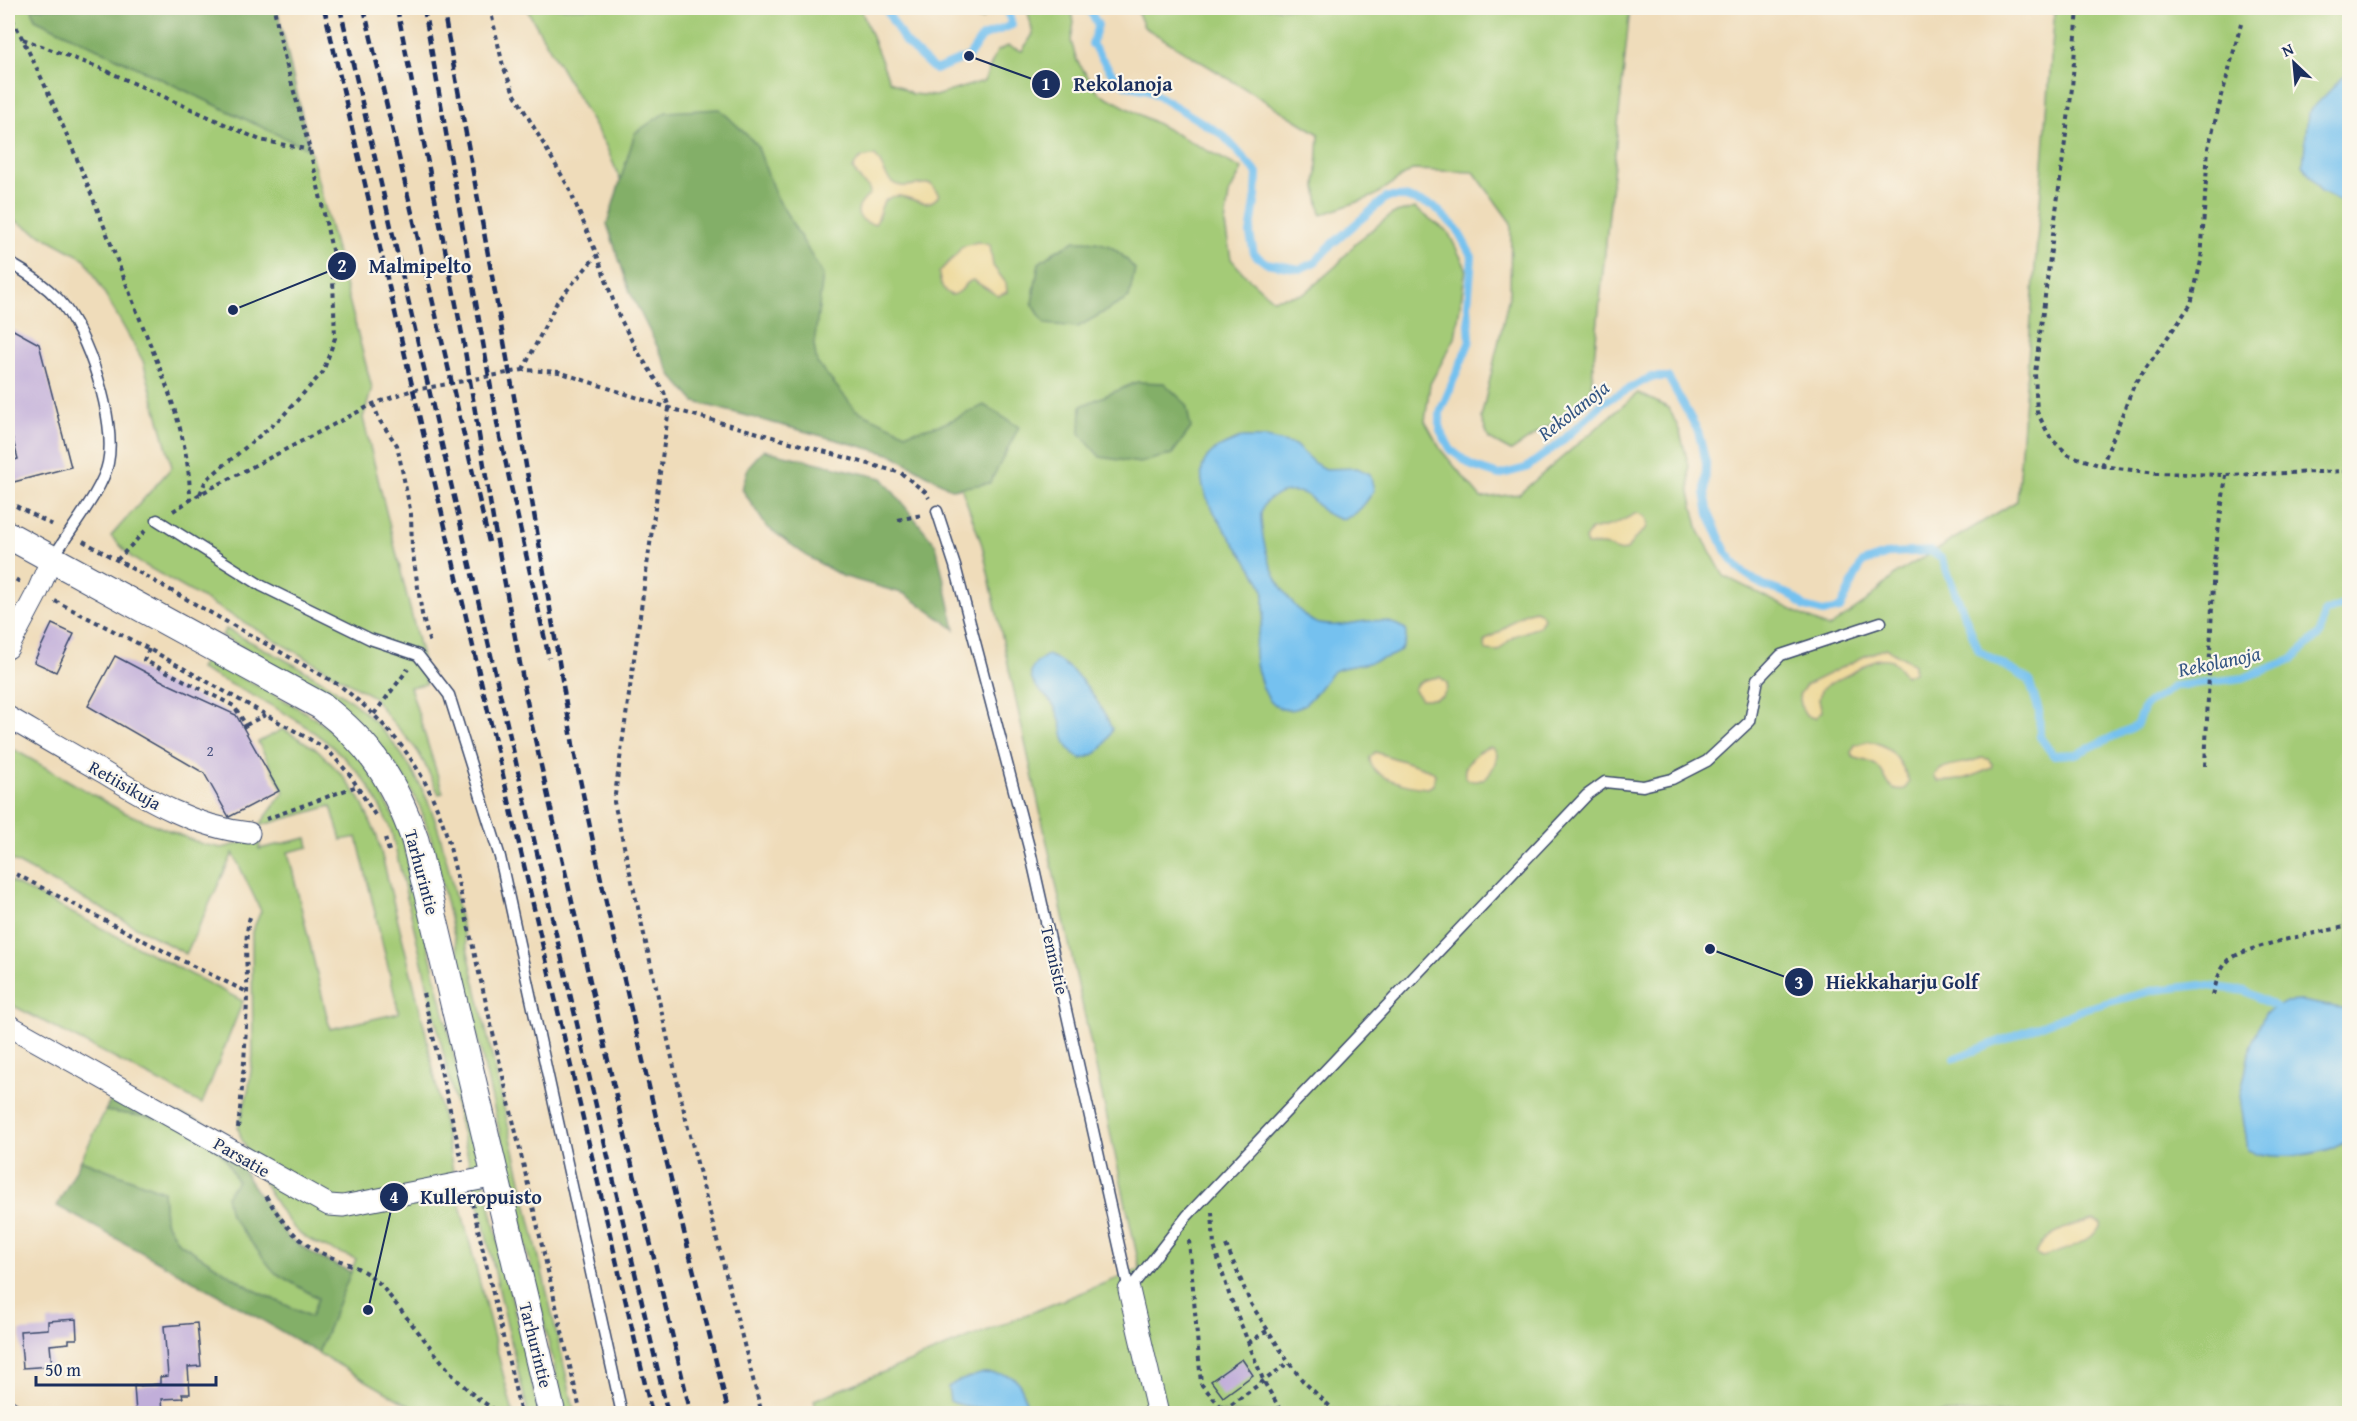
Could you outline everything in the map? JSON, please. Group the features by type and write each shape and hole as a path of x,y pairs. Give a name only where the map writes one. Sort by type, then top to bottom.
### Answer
{"street":[{"name":"Tarhurintie","path":"8,535 147,613 321,706 339,720 376,759 395,791 415,840 552,1413"},
{"path":"8,648 37,593 52,558"},
{"name":"Retiisikuja","path":"8,717 155,803 207,825 249,833"},
{"name":"Parsatie","path":"8,1025 329,1205 343,1206 496,1176"},
{"name":"Tennistie","path":"1129,1290 1158,1413"},
{"path":"8,1410 14,1413"}],"lane":[{"path":"8,262 29,274 60,301 96,370 108,420 108,462 101,483 52,558"},
{"name":"Tennistie","path":"937,511 955,566 1031,855 1129,1290"},
{"path":"157,520 262,586 370,639 418,655 449,694 500,857 622,1413"},
{"path":"1129,1290 1187,1216 1587,795 1605,782 1643,786 1672,779 1707,761 1750,721 1758,679 1781,655 1881,622"}],"path":[{"path":"200,494 206,480 280,419 322,372 335,338 332,250 310,150 283,52 274,8"},
{"path":"490,8 502,66 514,93 569,188 597,255 618,314 636,349 664,392 669,408 614,802 687,1124 762,1413"},
{"path":"2078,8 2072,88 2035,373 2037,412 2051,439 2068,455 2102,466 2155,473 2226,475 2349,471"},
{"path":"8,11 40,73 93,197 178,419 190,473 190,500 373,404 410,391 523,370 559,372 669,408 901,473 925,492 937,511 898,520"},
{"path":"2102,466 2134,385 2191,304 2201,261 2208,148 2241,24"},
{"path":"22,38 100,68 260,140 310,150"},
{"path":"523,370 556,302 597,255"},
{"path":"373,404 380,421 397,445 411,514 412,548 422,615 441,685"},
{"path":"2205,766 2214,561 2226,475"},
{"path":"117,558 157,520"},
{"path":"8,575 37,593 90,618 219,687 327,749 358,786 378,822"},
{"path":"149,649 144,660 234,706 245,726 267,714"},
{"path":"374,714 418,655"},
{"path":"216,696 219,687"},
{"path":"249,833 252,824 358,786"},
{"path":"382,831 392,861"},
{"path":"8,870 172,956 247,992"},
{"path":"250,917 246,931 247,992 244,1073 236,1143 279,1219 289,1232 325,1255 365,1271 380,1284 455,1378 477,1398 501,1413"},
{"path":"2213,995 2220,972 2229,959 2248,950 2349,926"},
{"path":"421,987 521,1413"},
{"path":"1211,1191 1215,1246 1228,1294 1264,1382 1283,1413"},
{"path":"1187,1216 1202,1384 1224,1412 1289,1362"},
{"path":"1226,1245 1251,1304 1289,1362 1303,1381 1338,1413"},
{"path":"1248,1343 1268,1330"}],"green space":[{"path":"8,8 32,8 35,19 310,150 372,388 363,418 421,653 426,684 410,687 443,793 439,794 418,752 374,697 132,558 111,536 172,467 143,361 85,259 8,217"},
{"path":"32,8 277,8 310,150 35,19"},
{"path":"526,8 858,8 862,12 889,80 912,94 935,96 984,81 997,51 1008,46 1022,51 1033,34 1027,8 1069,8 1074,22 1071,41 1077,61 1099,93 1242,169 1229,194 1225,225 1231,259 1272,299 1304,294 1337,265 1358,241 1392,214 1415,208 1448,232 1466,268 1455,338 1430,384 1425,421 1441,450 1481,498 1519,494 1638,393 1669,408 1680,432 1689,467 1690,493 1699,531 1724,576 1828,628 1866,602 1897,573 2017,501 2055,8 2349,8 2349,1413 817,1413 814,1400 1140,1269 982,545 960,484 900,451 711,397 606,146"},
{"path":"945,8 989,8 983,19 949,16"},
{"path":"1136,8 1630,8 1590,398 1511,451 1489,439 1481,418 1510,292 1511,223 1474,172 1412,170 1374,196 1321,215 1316,187 1319,134 1144,27"},
{"path":"720,109 757,145 775,194 823,275 814,345 817,363 856,410 906,433 943,424 984,405 1019,427 990,483 952,489 893,455 695,402 672,376 630,292 607,224 635,133 666,112"},
{"path":"1075,241 1102,243 1116,250 1128,261 1135,269 1129,298 1078,327 1045,324 1032,303 1039,263"},
{"path":"1137,382 1164,383 1186,404 1191,428 1172,454 1140,463 1100,457 1080,434 1081,406"},
{"path":"763,450 882,478 936,545 955,629 905,594 842,576 807,556 766,526 742,489 748,467"},
{"path":"226,629 310,673 369,716 403,756 428,801 447,864 575,1413 565,1413 432,841 420,807 406,781 379,743 349,712 222,635"},
{"path":"205,660 292,704 333,732 366,767 401,832 539,1413 528,1413 391,830 368,785 333,747 292,717 200,669"},
{"path":"283,729 318,750 343,776 360,799 377,836 426,1034 459,1201 513,1413 422,1413 318,1353 356,1259 317,1244 303,1236 289,1223 259,1174 241,1138 238,1127 248,1092 253,1056 252,932 261,911 233,853 186,954 8,858 8,746 123,812 202,844 222,848 261,838 259,849 307,838 309,847 288,852 330,1029 399,1013 357,837 341,840 331,806 259,826 284,792 258,742"},
{"path":"8,880 243,1001 202,1104 8,1003"},
{"path":"113,1096 193,1118 216,1128 288,1238 319,1257 351,1272 318,1353 221,1296 57,1206 81,1160 163,1191 165,1221 178,1242 252,1289 311,1317 318,1298 274,1272 230,1215 226,1196 237,1181 225,1158 192,1123 105,1111"},
{"path":"105,1111 192,1123 225,1158 237,1181 274,1272 318,1298 311,1317 252,1289 178,1242 165,1221 163,1191 81,1160"}],"sand":[{"path":"875,156 894,184 904,186 931,184 939,195 927,203 906,197 891,197 882,204 875,224 865,221 859,216 858,209 870,194 869,188 853,169 861,158"},
{"path":"977,242 990,245 993,266 1006,283 1007,292 998,296 973,280 961,290 950,295 942,286 939,273 961,247"},
{"path":"1637,513 1646,518 1647,527 1627,550 1618,551 1603,545 1587,545 1585,539 1591,530 1613,525"},
{"path":"1535,610 1544,618 1539,627 1514,636 1498,651 1486,650 1484,642 1488,638 1520,616"},
{"path":"1886,648 1914,664 1914,673 1905,675 1892,660 1872,661 1821,690 1819,700 1822,711 1815,718 1806,716 1799,695 1806,685"},
{"path":"1440,677 1447,683 1443,696 1435,699 1421,699 1414,691 1420,682"},
{"path":"1868,741 1883,745 1899,761 1909,782 1905,789 1894,789 1877,766 1853,757 1851,752 1855,745"},
{"path":"1490,747 1497,754 1494,767 1481,780 1468,779 1465,769 1470,761 1479,752"},
{"path":"1375,752 1431,770 1435,774 1433,785 1428,788 1412,786 1383,776 1371,765 1370,757"},
{"path":"1981,758 1988,759 1992,764 1991,768 1951,781 1938,781 1934,776 1943,768"},
{"path":"2093,1220 2101,1223 2101,1227 2081,1243 2042,1257 2036,1254 2039,1247 2052,1235 2068,1227"}],"water":[{"path":"2349,66 2349,201 2340,201 2321,192 2303,165 2308,113 2345,75"},
{"path":"1241,438 1266,438 1295,445 1314,463 1326,469 1357,468 1370,474 1374,490 1358,511 1345,518 1330,515 1307,495 1298,492 1275,496 1264,505 1262,511 1264,544 1271,567 1282,589 1298,609 1311,620 1331,625 1383,621 1405,629 1404,644 1396,654 1336,670 1310,700 1295,709 1286,710 1276,706 1263,689 1255,648 1264,614 1263,589 1255,573 1218,519 1202,482 1203,466 1212,452"},
{"path":"1047,655 1068,667 1086,686 1101,707 1112,729 1104,745 1093,755 1081,759 1068,748 1054,706 1033,682 1031,672 1033,667"},
{"path":"2301,1001 2349,1008 2349,1140 2314,1153 2285,1156 2259,1154 2248,1150 2240,1096 2251,1045 2265,1013 2284,1002"},
{"path":"983,1373 1007,1375 1017,1381 1021,1386 1026,1403 1020,1407 1000,1409 977,1408 950,1401 948,1387"}],"building":[{"path":"8,327 39,344 71,467 10,483 8,462 18,459 8,421"},
{"path":"52,624 74,634 56,672 34,662"},
{"path":"115,656 166,683 236,715 279,791 229,817 204,773 88,706"},
{"path":"76,1319 77,1339 69,1339 69,1343 50,1345 52,1366 23,1368 20,1331 48,1329 48,1321"},
{"path":"197,1323 201,1366 188,1367 190,1394 182,1394 183,1398 162,1399 163,1413 136,1413 134,1386 160,1384 160,1377 168,1376 164,1326"},
{"path":"1242,1359 1253,1375 1223,1397 1211,1381"}],"waterway":[{"name":"Rekolanoja","path":"885,8 905,42 935,70 969,56 982,37 1012,25 1007,8"},
{"name":"Rekolanoja","path":"1088,8 1098,25 1092,44 1111,72 1125,85 1148,90 1223,135 1257,173 1250,234 1254,254 1266,263 1300,269 1315,262 1331,245 1387,197 1405,197 1434,206 1457,229 1472,257 1468,305 1470,341 1440,412 1440,430 1451,450 1472,466 1499,475 1526,468 1561,442 1604,402 1651,377 1668,377 1698,431 1706,463 1705,493 1709,514 1726,552 1740,570 1762,585 1791,595 1805,607 1823,612 1840,609 1862,563 1891,553 1931,551 1942,559 1979,651 2029,680 2039,711 2040,737 2053,755 2076,754 2136,726 2144,706 2175,686 2243,678 2291,660 2320,634 2324,613 2342,605 2350,610"},
{"path":"1955,1058 2087,1008 2155,990 2201,985 2245,991 2276,1007"}],"railway":[{"path":"324,8 652,1414"},
{"path":"340,8 668,1414"},
{"path":"364,8 489,542"},
{"path":"397,8 463,339 494,525 530,717 691,1414"},
{"path":"424,8 498,428 549,658"},
{"path":"443,8 519,424 574,751 603,889 663,1147 729,1414"}],"place":[{"name":"Rekolanoja","path":"969,56"},
{"name":"Malmipelto","path":"233,310"},
{"name":"Hiekkaharju Golf","path":"1710,949"},
{"name":"Kulleropuisto","path":"368,1310"}]}
